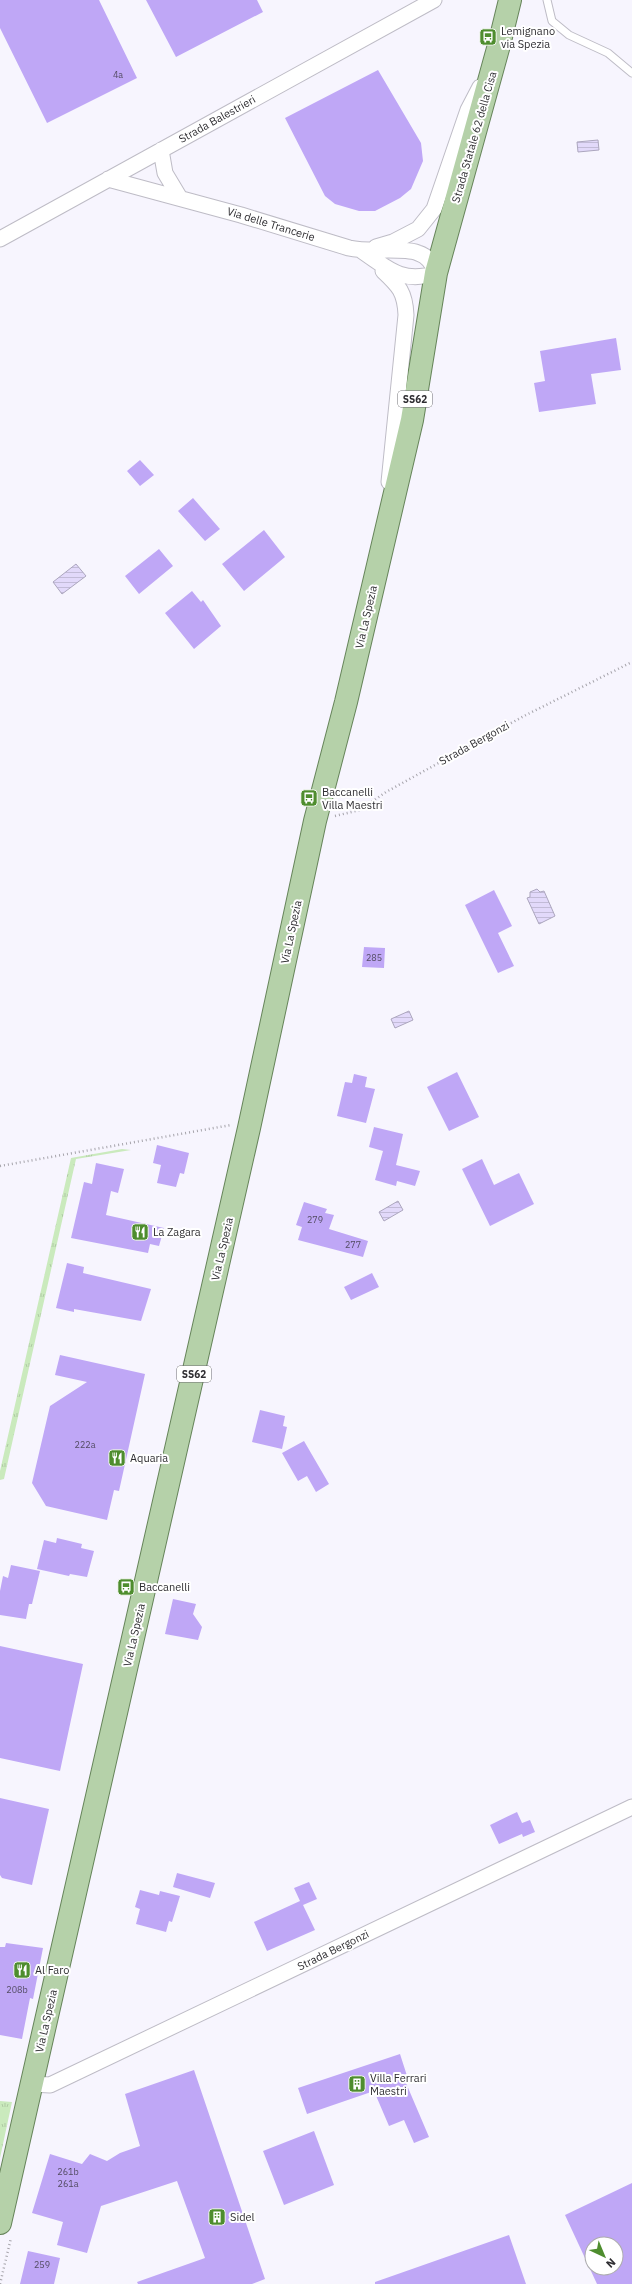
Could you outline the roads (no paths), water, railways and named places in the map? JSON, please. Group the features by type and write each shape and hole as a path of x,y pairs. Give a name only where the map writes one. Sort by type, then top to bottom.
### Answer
{"main road":[{"name":"Strada Statale 62 della Cisa","path":"436,273 510,0"},
{"name":"Via La Spezia","path":"0,2223 249,1128 315,821 346,702 412,420 436,273"}],"street":[{"name":"Strada Balestrieri","path":"0,239 434,0"},
{"path":"362,251 393,242 418,229 434,209 468,110 499,45"},
{"path":"161,150 165,173 180,198"},
{"name":"Via delle Trancerie","path":"108,179 142,190 180,198 362,251"},
{"path":"362,251 418,252 432,262 436,273 420,278 400,275 362,251"},
{"path":"362,251 398,286 405,299 406,315 396,402 388,524"},
{"name":"Strada Bergonzi","path":"32,2084 50,2085 632,1807"}],"lane":[{"path":"547,0 552,20 569,35 608,53 632,73"}],"place":[{"name":"Lemignano via Spezia","path":"488,37"},
{"name":"Baccanelli Villa Maestri","path":"309,798"},
{"name":"La Zagara","path":"140,1232"},
{"name":"Aquaria","path":"117,1458"},
{"name":"Baccanelli","path":"126,1587"},
{"name":"Al Faro","path":"22,1970"},
{"name":"Villa Ferrari Maestri","path":"357,2084"},
{"name":"Sidel","path":"217,2217"}]}
